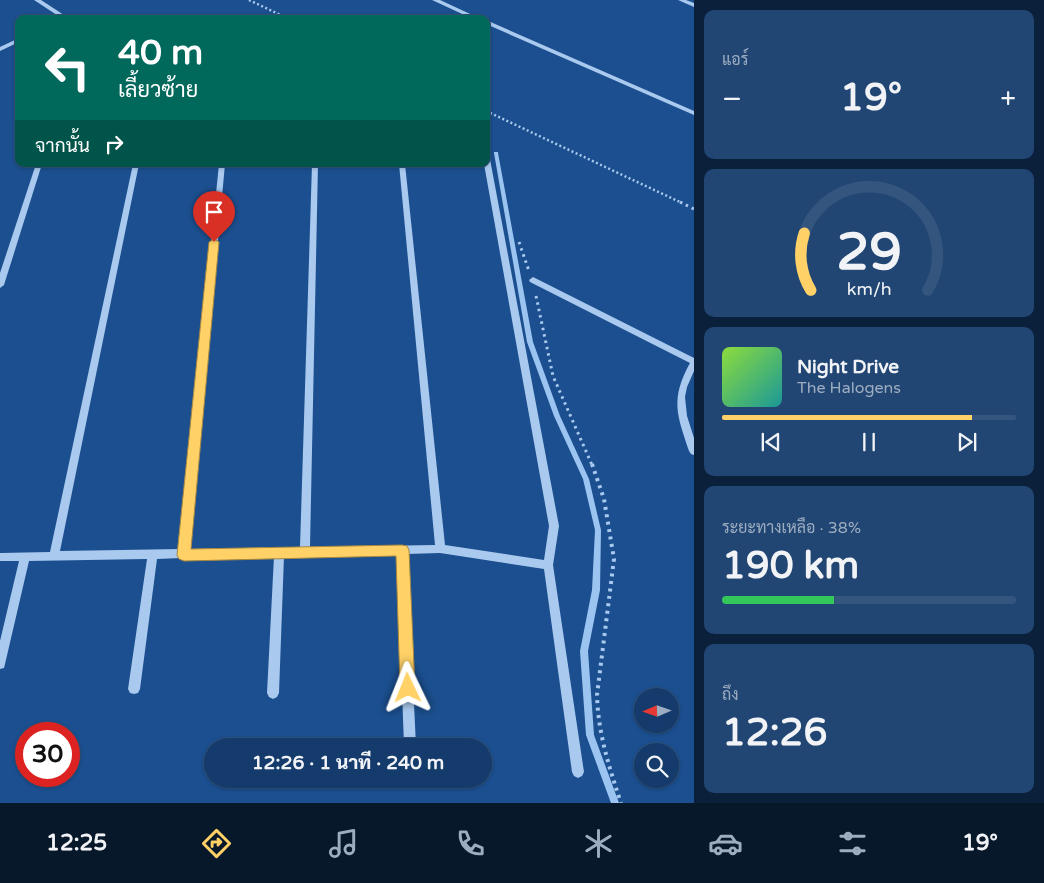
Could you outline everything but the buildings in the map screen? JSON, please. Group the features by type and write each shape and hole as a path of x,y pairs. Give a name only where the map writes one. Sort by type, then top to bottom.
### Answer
{"street":[{"path":"37,0 60,15"},
{"path":"435,0 469,15"},
{"path":"681,0 694,5"},
{"path":"490,24 694,113"},
{"path":"0,49 15,42"},
{"path":"0,284 38,167"},
{"path":"54,556 135,167"},
{"path":"184,555 222,167"},
{"path":"305,553 315,167"},
{"path":"402,167 440,550"},
{"path":"488,167 554,526 548,565 578,772"},
{"path":"533,280 694,362 685,378 679,396 681,414 694,451"},
{"path":"402,550 410,738"},
{"path":"0,557 440,550 548,565"},
{"path":"273,692 279,554"},
{"path":"134,689 153,555"},
{"path":"0,664 25,556"}],"path":[{"path":"250,0 281,15"},
{"path":"490,113 694,209"},
{"path":"519,242 533,280 553,376 592,464 604,499 612,539 614,559 597,695 597,712 600,738 621,803"}],"waterway":[{"path":"496,153 530,342 557,416 586,479 598,530 596,590 584,651 590,735 615,803"}],"route":[{"path":"214,242 184,555 402,550 408,688"}]}
